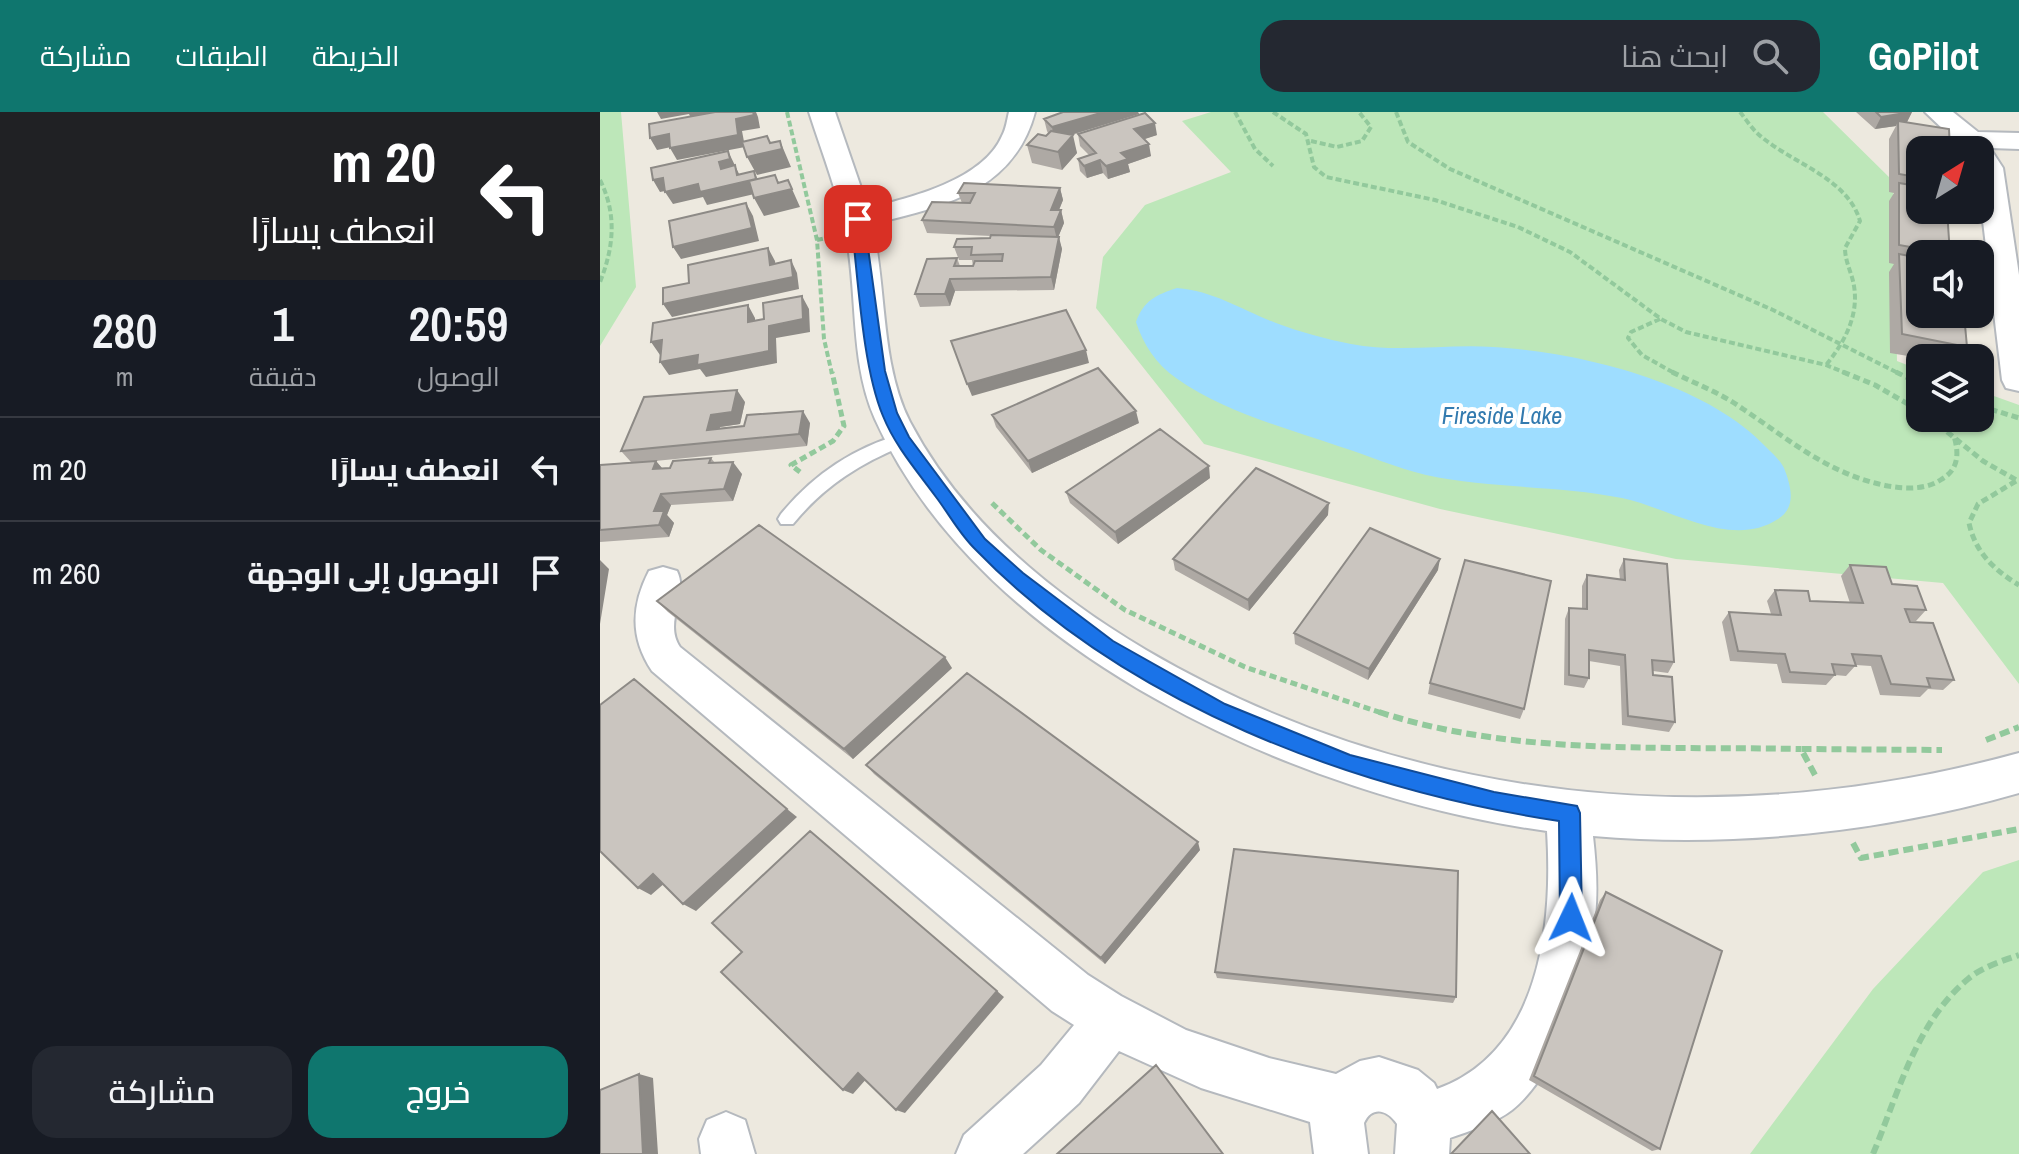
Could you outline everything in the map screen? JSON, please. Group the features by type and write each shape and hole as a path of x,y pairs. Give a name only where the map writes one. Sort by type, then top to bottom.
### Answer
{"street":[{"path":"822,112 858,219 878,371 889,413 902,440 979,543 1016,578 1106,647 1161,680 1256,727 1349,763 1494,801 1569,813 1637,817 1770,814 1916,797 2019,773"},
{"path":"858,219 923,202 950,192 984,173 1007,151 1020,129 1022,112"},
{"path":"1938,112 1966,136"},
{"path":"1994,140 2019,141"},
{"path":"1994,198 2018,380"},
{"path":"663,582 653,639 666,659 1034,964 1111,1021 1164,1049 1221,1072 1281,1090 1343,1102"},
{"path":"1341,1154 1336,1138 1337,1120 1343,1102 1365,1084 1380,1081 1408,1093 1423,1138 1492,1091 1510,1075 1536,1034 1560,973 1571,918 1569,813"},
{"path":"983,1154 1060,1084 1111,1021"}],"lane":[{"path":"787,519 816,486 865,453 902,440"}],"path":[{"path":"787,112 817,240 824,339 844,426 833,441 791,465 816,486"},
{"path":"1235,112 1255,149 1273,166"},
{"path":"1273,112 1299,127 1310,141 1314,167 1326,177 1435,200 1518,227 1593,267 1661,319 1706,339 1774,351 1826,365 1875,385 1906,403"},
{"path":"1310,141 1341,147 1367,138 1371,127 1359,112"},
{"path":"1396,112 1408,142 1450,169 1740,295 1906,377"},
{"path":"1740,112 1757,133 1827,180 1856,207 1860,221 1847,241 1844,257 1854,287 1854,300 1841,344 1826,365"},
{"path":"600,180 609,198 613,235 600,282"},
{"path":"1661,319 1631,332 1628,338 1636,352 1724,397 1803,454 1838,473 1877,485 1927,486 1952,472 1958,461 1954,436"},
{"path":"1994,410 2019,418"},
{"path":"1949,432 1983,461 2018,481"},
{"path":"2018,481 1978,504 1969,523 1976,547 1985,560 2019,585"},
{"path":"989,500 1041,550 1125,610 1245,667 1401,719 1527,743 1801,749"},
{"path":"1873,1154 1919,1045 1949,996 1970,978 2019,955"}],"green space":[{"path":"600,112 621,112 636,287 600,346"},
{"path":"1211,112 1823,112 1893,181 1897,361 1906,365 1906,432 1994,432 1994,396 2019,405 2019,684 1943,583 1676,559 1440,509 1204,444 1096,308 1103,257 1145,205 1231,172 1182,121"},
{"path":"2019,860 2019,1154 1750,1154 1873,989 1983,872"}],"water":[{"name":"Fireside Lake","path":"1177,288 1216,297 1294,329 1351,344 1386,348 1475,346 1527,350 1639,374 1710,405 1740,424 1766,447 1787,475 1791,496 1788,508 1778,519 1760,527 1721,529 1622,498 1426,475 1254,418 1194,390 1176,378 1146,346 1136,322 1139,315 1152,299"}],"building":[{"path":"715,112 753,112 754,115 736,119 738,135 670,148 669,134 650,138 649,124"},
{"path":"1063,112 1104,112 1052,127 1044,119"},
{"path":"1876,112 1911,112 1881,117"},
{"path":"1145,113 1155,123 1134,129 1149,144 1121,153 1128,159 1106,166 1100,160 1084,166 1078,159 1096,153 1078,134"},
{"path":"1898,121 1949,129 1949,136 1906,136 1906,175 1899,174"},
{"path":"1051,131 1073,135 1058,152 1027,145 1038,134 1046,136"},
{"path":"767,136 770,143 780,141 782,149 747,157 742,142"},
{"path":"728,151 730,159 719,162 721,169 735,165 737,175 754,171 756,179 700,192 698,184 665,192 663,178 653,180 651,168"},
{"path":"775,175 778,183 788,180 792,189 754,198 749,181"},
{"path":"964,183 1060,188 1051,210 1061,210 1054,227 922,220 932,202 970,203 975,193 958,193"},
{"path":"1899,183 1906,184 1906,224 1948,224 1949,240 1906,240 1906,246 1899,245"},
{"path":"746,203 752,228 673,247 669,221"},
{"path":"991,235 1059,237 1051,277 950,279 945,294 915,294 927,259 957,258 954,266 973,266 975,261 1002,261 1003,254 971,255 972,247 954,247 957,239 990,238"},
{"path":"768,248 770,265 791,260 793,277 663,304 663,288 689,283 688,265"},
{"path":"1899,254 1906,255 1906,328 1965,328 1967,344 1902,334"},
{"path":"802,296 803,319 769,326 769,351 697,365 698,355 660,362 662,340 651,342 653,323 748,305 748,322 764,319 763,303"},
{"path":"1066,310 1086,350 967,384 951,341"},
{"path":"1098,368 1136,411 1028,461 992,415"},
{"path":"737,390 732,412 711,415 707,430 744,426 747,415 803,411 799,434 621,451 644,397"},
{"path":"1160,429 1209,466 1115,532 1066,492"},
{"path":"711,458 709,463 733,462 724,489 661,494 654,511 664,511 659,525 600,530 600,465 656,461 653,469 670,468 673,461"},
{"path":"1256,468 1329,503 1248,600 1173,559"},
{"path":"759,525 945,657 844,749 657,601"},
{"path":"1370,528 1440,559 1369,669 1294,633"},
{"path":"1624,559 1667,564 1674,662 1652,660 1653,675 1672,677 1675,722 1628,716 1625,655 1589,650 1589,678 1569,675 1569,608 1587,609 1587,575 1625,580"},
{"path":"1465,560 1551,581 1524,709 1430,683"},
{"path":"1850,565 1886,567 1892,584 1917,586 1926,610 1905,609 1910,622 1933,623 1954,680 1927,678 1930,687 1891,684 1881,656 1852,654 1856,666 1832,664 1835,675 1790,672 1785,654 1738,651 1729,612 1781,615 1775,590 1808,591 1810,601 1863,603"},
{"path":"967,673 1198,842 1101,958 866,765"},
{"path":"634,679 787,809 683,904 653,874 638,888 600,851 600,705"},
{"path":"810,831 997,991 896,1110 858,1073 843,1090 721,972 742,952 712,923"},
{"path":"1234,849 1458,871 1456,997 1215,972"},
{"path":"1606,892 1722,951 1660,1149 1534,1076"},
{"path":"1156,1065 1223,1154 1057,1154"},
{"path":"639,1074 643,1154 600,1154 600,1090"},
{"path":"1492,1111 1530,1154 1451,1154"}],"route":[{"path":"858,219 878,371 889,413 902,440 979,543 1016,578 1106,647 1219,710 1349,763 1494,801 1569,813 1573,891 1571,918"}]}
